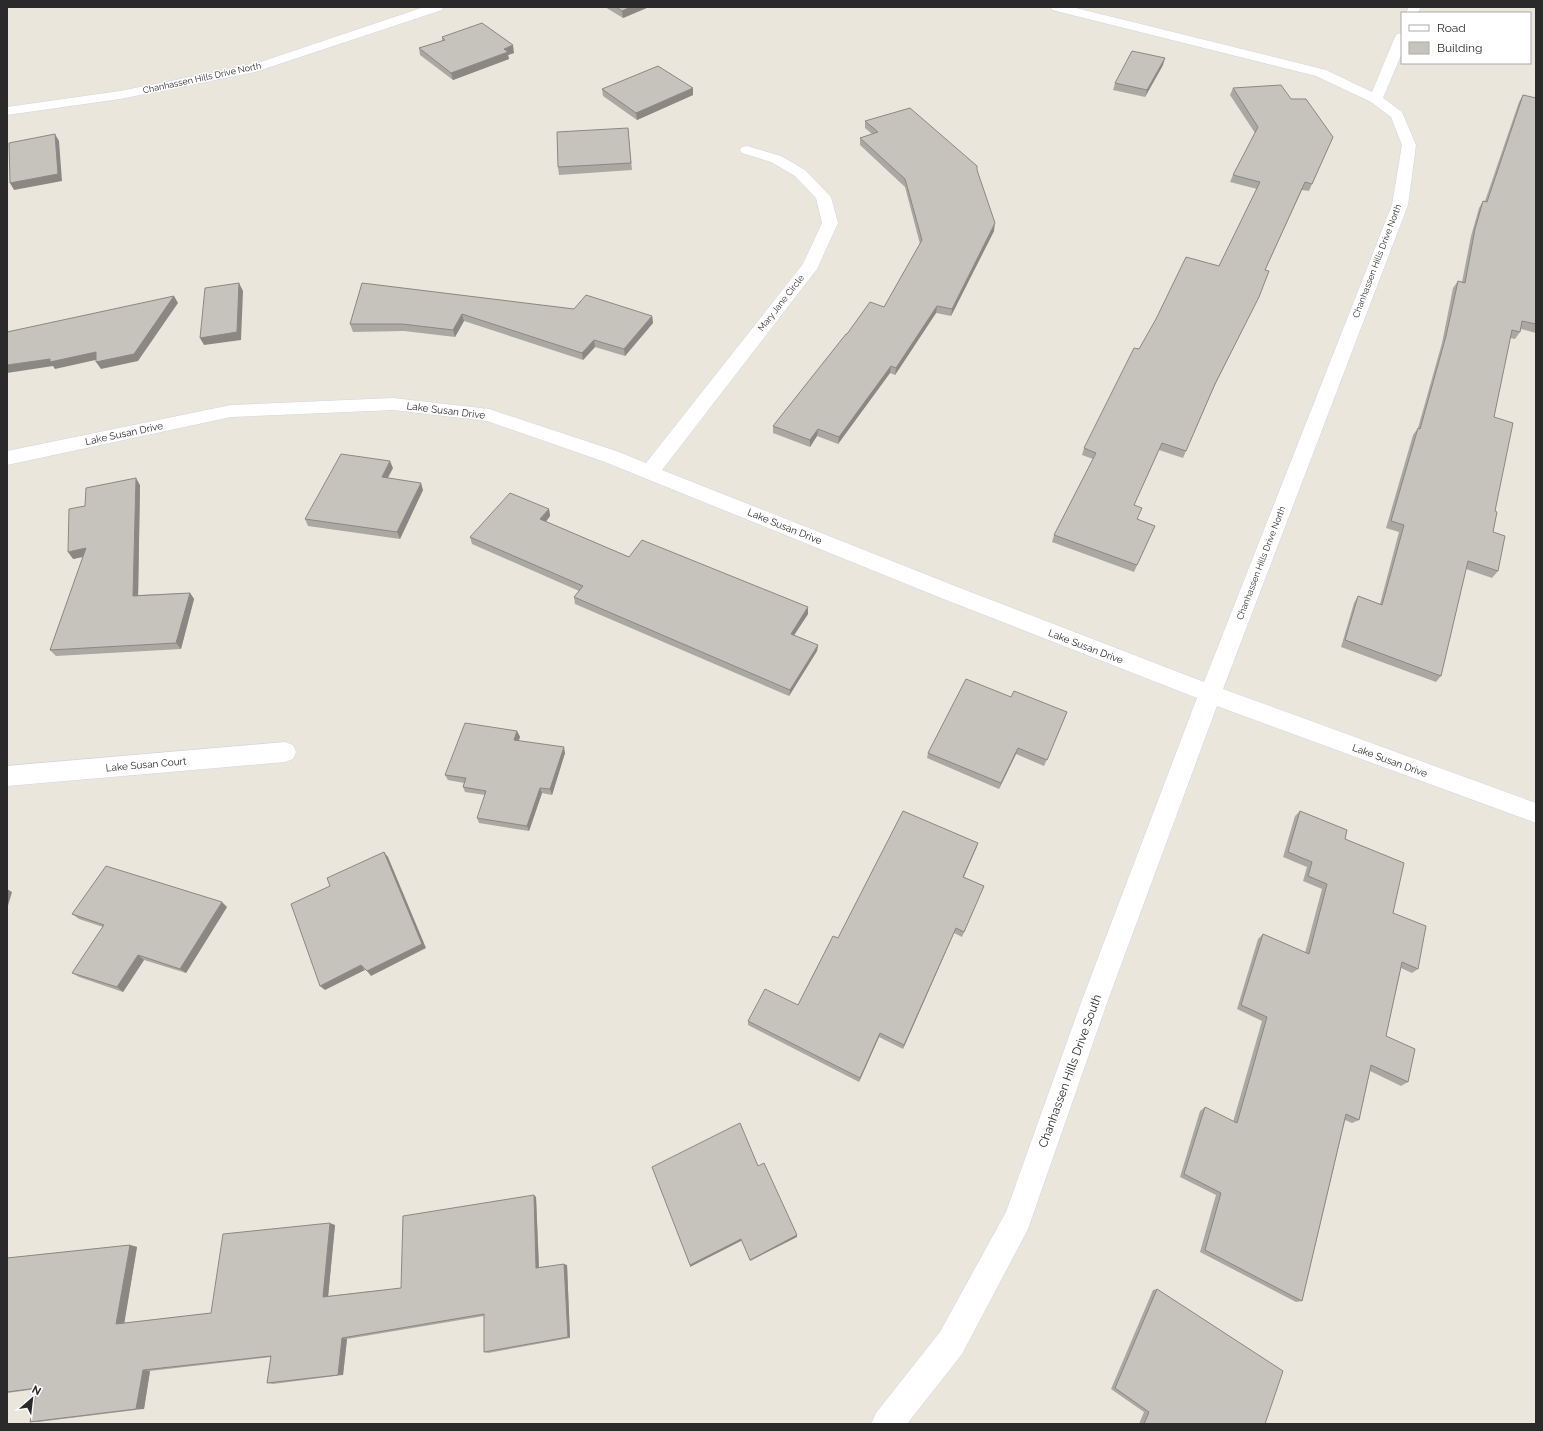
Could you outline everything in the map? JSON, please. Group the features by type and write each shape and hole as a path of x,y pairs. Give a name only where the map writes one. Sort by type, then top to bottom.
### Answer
{"street":[{"name":"Chanhassen Hills Drive North","path":"7,111 120,95 255,68 437,7"},
{"name":"Chanhassen Hills Drive North","path":"1057,7 1321,73 1376,99 1397,115 1409,145 1400,205 1210,694"},
{"path":"1376,99 1401,39"},
{"name":"Mary Jane Circle","path":"650,472 811,265 830,223 823,197 800,173 776,159 747,150"},
{"name":"Lake Susan Drive","path":"7,458 231,411 393,404 490,415 612,457 941,589 1210,694 1536,814"},
{"name":"Chanhassen Hills Drive South","path":"887,1424 950,1343 1018,1219 1095,1000 1210,694"},
{"name":"Lake Susan Court","path":"7,776 284,752"}],"building":[{"path":"616,7 631,7 622,11"},
{"path":"482,23 513,45 504,49 508,52 451,73 419,48 445,40 442,37"},
{"path":"1132,51 1165,58 1147,90 1115,83"},
{"path":"658,66 693,88 636,113 602,89"},
{"path":"1281,85 1291,99 1306,99 1333,137 1312,184 1305,182 1265,270 1269,271 1259,297 1215,384 1186,451 1162,443 1134,505 1142,508 1137,519 1155,526 1137,565 1054,535 1096,453 1084,448 1134,348 1139,349 1156,319 1186,257 1219,266 1260,182 1233,175 1258,127 1233,88"},
{"path":"1523,95 1536,98 1536,324 1522,321 1520,332 1512,330 1494,417 1513,423 1495,511 1497,512 1493,532 1505,536 1498,571 1468,561 1441,676 1345,640 1358,596 1382,605 1404,525 1391,521 1418,428 1420,429 1446,336 1458,281 1465,283 1475,229 1483,201 1487,202"},
{"path":"910,108 977,166 977,170 995,223 952,309 937,306 896,368 891,366 839,437 818,429 810,440 773,426 847,334 870,302 884,307 922,240 905,179 860,138 878,132 865,121"},
{"path":"628,128 631,163 558,167 557,132"},
{"path":"55,134 58,174 10,183 9,143"},
{"path":"239,283 237,332 200,338 205,288"},
{"path":"362,283 574,309 586,295 652,316 624,349 594,340 582,353 462,314 453,330 402,324 350,324"},
{"path":"174,296 134,354 96,362 96,352 50,362 50,359 7,365 7,332"},
{"path":"341,454 390,461 382,477 421,483 397,532 305,519"},
{"path":"136,478 133,596 190,593 176,643 50,650 86,548 68,552 69,509 85,506 86,488"},
{"path":"510,493 549,509 540,519 629,557 642,540 808,607 791,634 818,645 790,690 574,597 583,586 470,537"},
{"path":"966,679 1011,697 1014,691 1067,712 1047,760 1018,748 1001,783 928,753"},
{"path":"465,723 517,731 514,740 564,747 550,789 540,788 527,826 477,818 486,791 463,787 466,778 445,775"},
{"path":"903,811 978,843 963,877 984,886 964,932 956,928 904,1045 880,1033 860,1078 748,1021 765,989 798,1005 833,936 838,938"},
{"path":"1300,811 1347,830 1345,839 1404,863 1393,913 1426,926 1418,969 1402,962 1386,1036 1415,1049 1408,1082 1371,1065 1359,1120 1346,1114 1302,1301 1205,1250 1221,1193 1184,1174 1205,1107 1237,1123 1267,1017 1241,1005 1263,934 1309,954 1327,884 1308,876 1312,862 1288,852"},
{"path":"384,852 422,944 367,971 361,965 320,986 291,904 330,886 327,878"},
{"path":"106,866 222,902 180,969 138,955 117,987 72,973 104,925 72,914"},
{"path":"740,1123 758,1166 764,1163 797,1235 750,1260 741,1239 690,1265 652,1167"},
{"path":"534,1195 536,1268 564,1264 568,1337 484,1352 484,1314 342,1338 338,1375 267,1383 271,1356 143,1370 136,1409 30,1422 37,1388 7,1392 7,1258 130,1245 116,1324 211,1313 223,1234 330,1223 323,1297 401,1288 403,1216"},
{"path":"1157,1289 1283,1371 1265,1424 1144,1424 1149,1412 1115,1388"}]}
